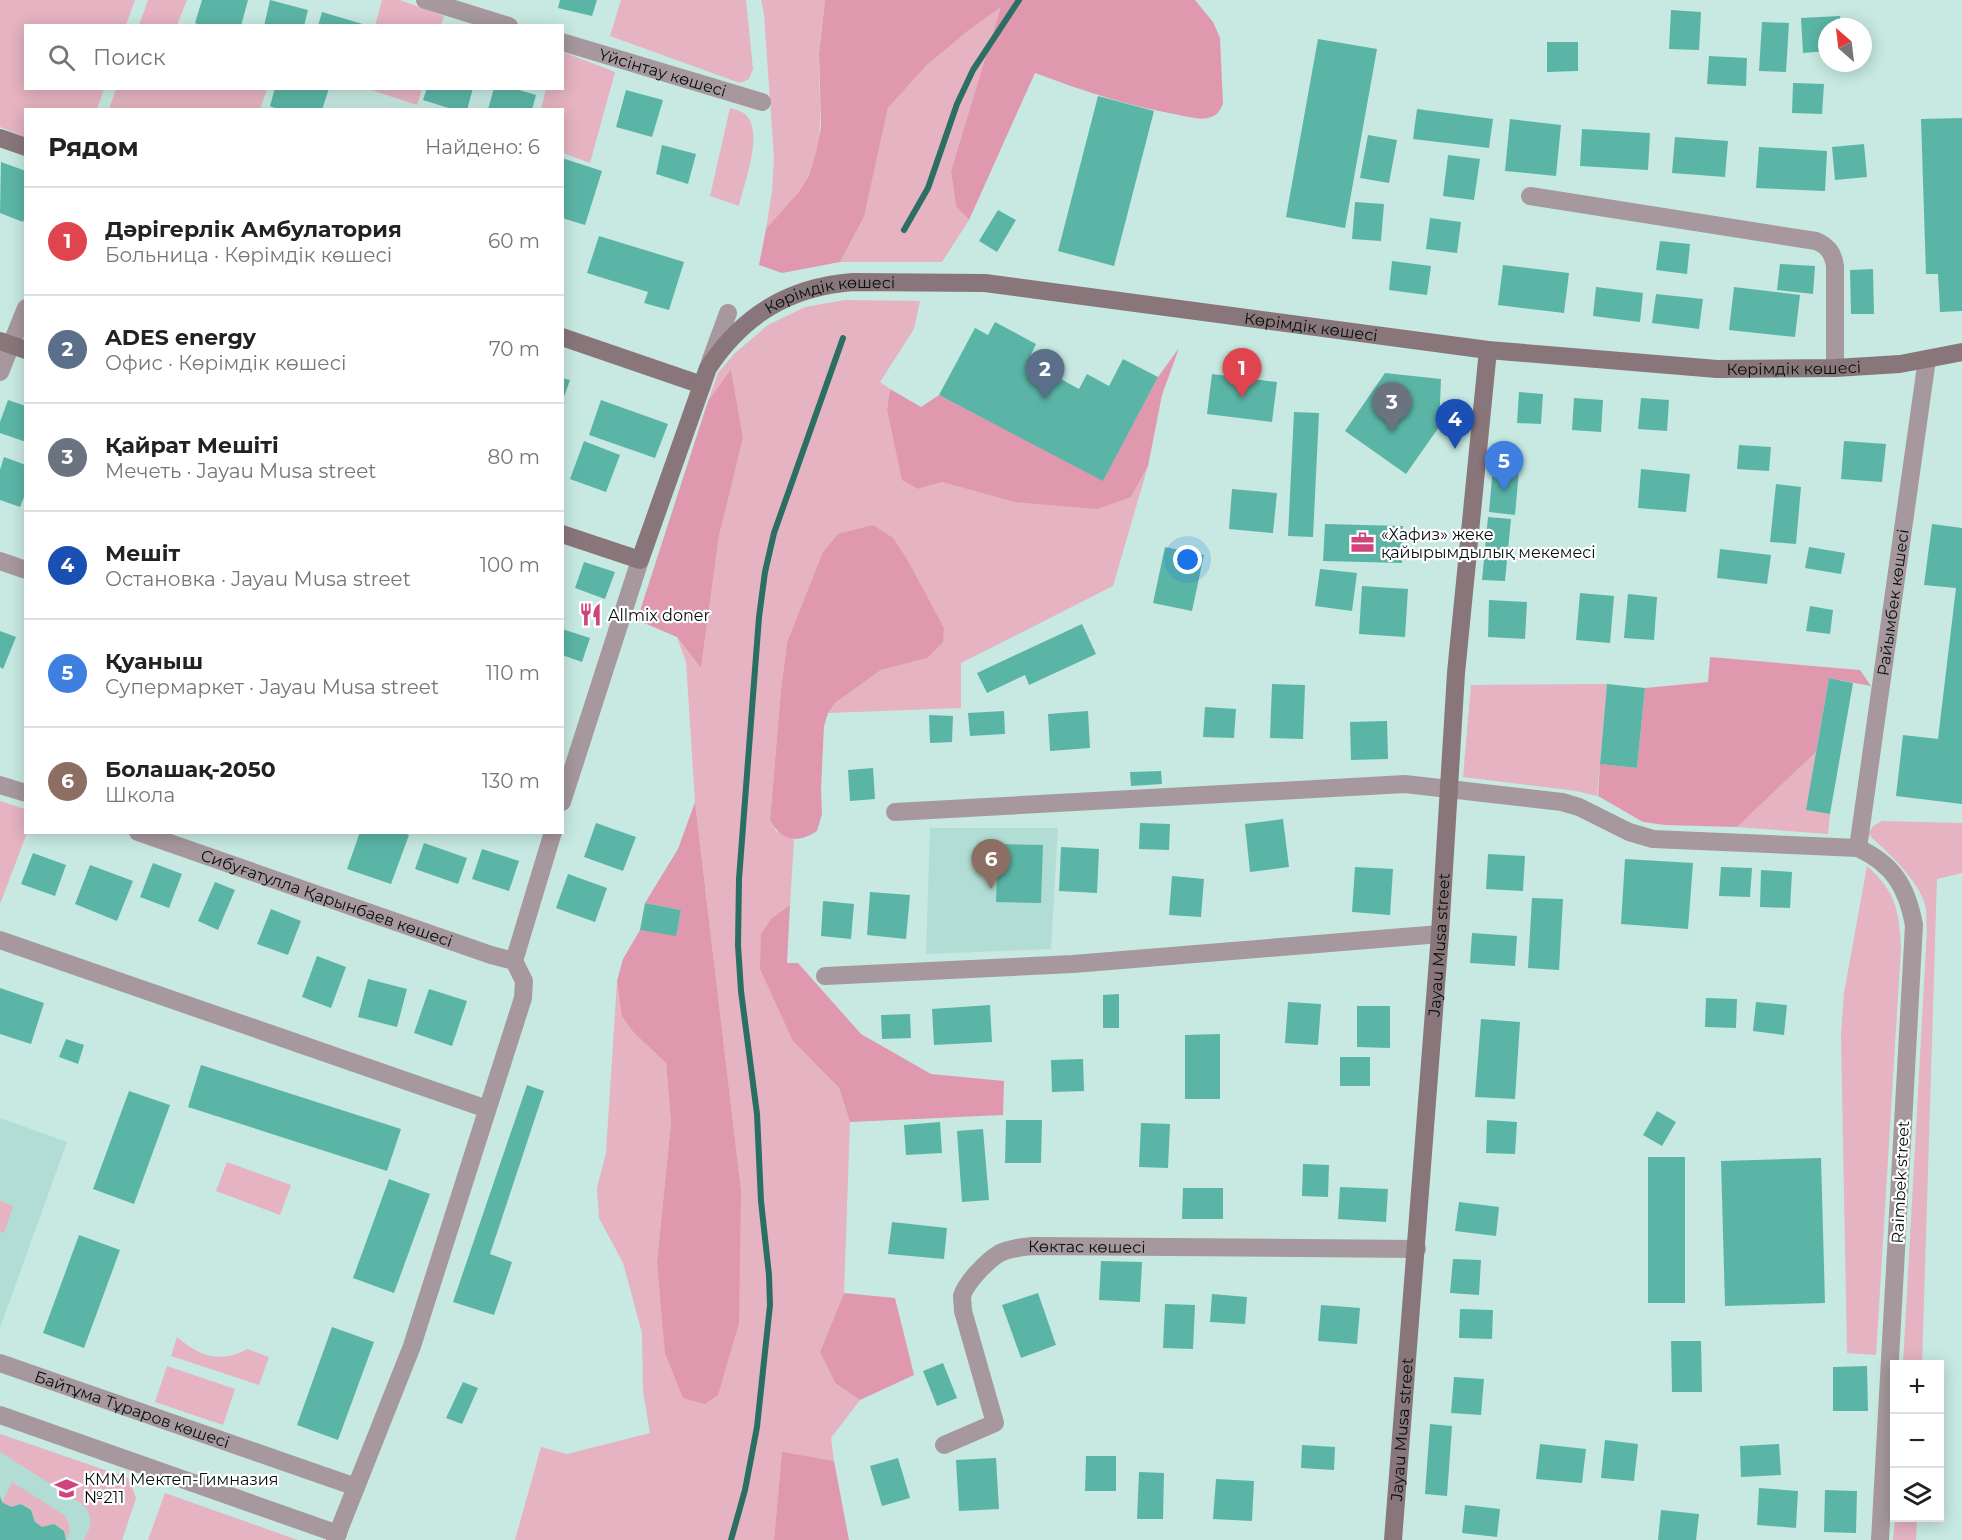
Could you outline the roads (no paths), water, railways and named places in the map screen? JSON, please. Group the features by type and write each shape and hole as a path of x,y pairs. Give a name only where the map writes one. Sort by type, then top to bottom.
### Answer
{"street":[{"path":"425,0 503,24"},
{"name":"Үйсінтау көшесі","path":"564,43 762,102"},
{"path":"0,138 24,146"},
{"path":"1530,196 1824,244 1834,257 1835,266 1835,368"},
{"name":"Көрімдік көшесі","path":"640,560 705,377 722,347 738,330 779,301 822,286 853,282 985,283 1488,350 1717,369 1835,368 1899,364 1962,352"},
{"path":"0,372 24,313"},
{"path":"564,338 705,377 728,313"},
{"name":"Jayau Musa street","path":"1393,1540 1440,934 1457,661 1488,350"},
{"name":"Райымбек көшесі","path":"1858,848 1927,359"},
{"path":"564,535 640,560 569,758 564,789"},
{"path":"0,561 24,569"},
{"path":"0,784 24,792"},
{"path":"896,812 1405,784 1562,802 1579,807 1629,832 1653,839 1858,848"},
{"name":"Сибуғатулла Қарынбаев көшесі","path":"144,834 514,961"},
{"path":"0,1415 336,1537 414,1341 523,998 524,981 514,961 552,834"},
{"name":"Raimbek street","path":"1858,848 1877,857 1895,876 1909,902 1914,925 1880,1540"},
{"path":"825,976 1073,964 1440,934"},
{"path":"0,940 487,1109"},
{"name":"Көктас көшесі","path":"944,1444 995,1423 963,1311 962,1298 965,1289 979,1271 1000,1254 1016,1248 1033,1246 1417,1249"},
{"name":"Байтұма Тұраров көшесі","path":"0,1363 356,1487"}],"waterway":[{"path":"904,230 928,188 957,104 973,70 1019,0"},
{"path":"731,1540 745,1490 757,1427 770,1305 761,1201 757,1114 741,991 738,945 739,879 759,617 765,572 774,533 843,338"}],"place":[{"name":"Дәрігерлік Амбулатория","path":"1242,398"},
{"name":"ADES energy","path":"1045,399"},
{"name":"Қайрат Мешіті","path":"1392,432"},
{"name":"Мешіт","path":"1455,449"},
{"name":"Қуаныш","path":"1504,491"},
{"name":"«Хафиз» жеке қайырымдылық мекемесі","path":"1363,543"},
{"name":"Allmix doner","path":"590,615"},
{"name":"Болашақ-2050","path":"991,889"},
{"name":"КММ Мектеп-Гимназия №211","path":"66,1488"}]}
